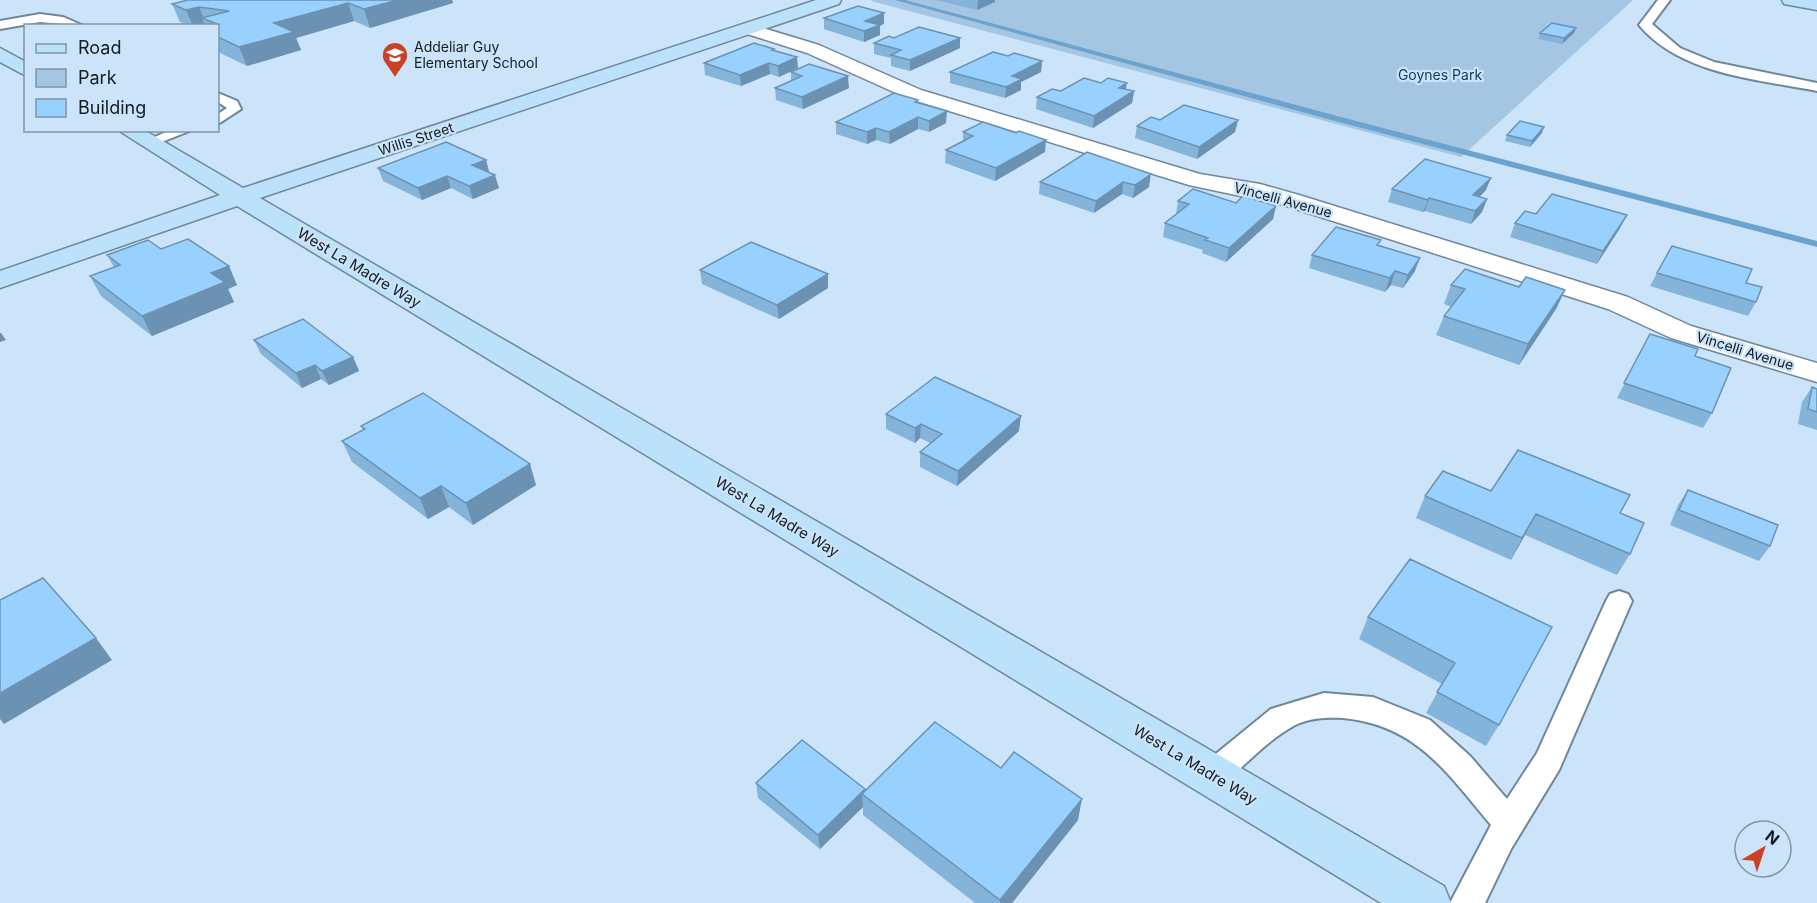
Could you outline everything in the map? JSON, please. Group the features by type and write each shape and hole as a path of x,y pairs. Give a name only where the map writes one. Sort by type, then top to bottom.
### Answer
{"street":[{"name":"Willis Street","path":"0,280 239,197 833,0"},
{"path":"1790,0 1817,5"},
{"name":"Vincelli Avenue","path":"750,29 813,49 914,94 1197,180 1291,200 1618,303 1681,332 1817,373"},
{"path":"0,54 24,68"},
{"name":"West La Madre Way","path":"138,137 1426,903"}],"lane":[{"path":"1664,0 1645,25 1676,51 1710,65 1817,87"},
{"path":"0,25 46,17 63,18 74,24"},
{"path":"219,98 232,104 234,109 219,119"},
{"path":"138,137 172,132"},
{"path":"1467,903 1509,824 1548,761 1619,601"},
{"path":"1212,775 1281,718 1324,705 1373,709 1420,729 1460,765 1509,824"}],"green space":[{"name":"Goynes Park","path":"1633,0 1461,157 871,1"}],"building":[{"path":"188,0 398,0 364,9 348,3 274,23 294,32 239,47 219,37 219,24 202,18 229,11 199,7 186,10 172,4"},
{"path":"858,6 884,13 865,21 880,25 864,31 824,18"},
{"path":"1552,23 1576,28 1564,38 1540,33"},
{"path":"919,27 960,38 910,60 891,55 901,50 874,43 889,36 894,38"},
{"path":"754,43 797,57 778,66 769,63 740,75 704,63"},
{"path":"993,52 1008,56 1014,53 1042,61 1012,76 1022,79 1006,87 950,72"},
{"path":"809,64 848,76 802,97 775,88 802,76 791,72"},
{"path":"1084,78 1101,83 1108,78 1127,83 1119,88 1134,91 1094,116 1037,97 1052,89 1061,91"},
{"path":"894,93 947,111 929,121 918,117 889,132 876,128 867,132 836,122"},
{"path":"1184,105 1238,120 1199,147 1137,126 1151,117 1160,120"},
{"path":"1520,121 1544,127 1532,141 1507,135"},
{"path":"983,122 1046,140 996,168 946,150 973,136 963,132"},
{"path":"446,142 486,160 472,165 495,175 469,186 447,176 418,188 378,168"},
{"path":"1087,152 1151,174 1135,185 1123,182 1096,201 1040,182"},
{"path":"1425,159 1491,178 1473,195 1487,199 1475,211 1392,189"},
{"path":"1193,189 1236,203 1243,196 1276,206 1229,248 1165,223 1189,204 1178,201"},
{"path":"1552,194 1627,215 1603,251 1515,223 1525,211 1536,214"},
{"path":"1336,227 1381,240 1377,245 1420,258 1408,275 1395,271 1390,278 1312,255"},
{"path":"188,239 229,266 211,273 225,282 142,316 90,276 120,265 107,255 148,240 161,249"},
{"path":"751,242 828,274 777,305 700,270"},
{"path":"1672,246 1752,269 1746,283 1762,287 1756,302 1657,273"},
{"path":"1465,269 1519,287 1526,277 1565,290 1528,344 1444,316 1465,289 1451,285"},
{"path":"303,319 353,357 322,371 315,365 296,373 254,340"},
{"path":"1650,334 1698,349 1695,356 1731,368 1712,413 1624,383"},
{"path":"935,377 1021,416 958,471 920,452 942,434 921,424 915,428 886,414"},
{"path":"1812,387 1817,389 1817,412 1808,409"},
{"path":"423,393 530,464 466,503 441,486 420,498 342,441 365,429 361,426"},
{"path":"1518,450 1630,495 1620,513 1644,523 1630,554 1536,514 1522,538 1425,496 1443,471 1491,491"},
{"path":"1688,490 1778,525 1770,546 1679,510"},
{"path":"1410,559 1552,627 1499,725 1437,692 1455,663 1368,617"},
{"path":"43,578 96,638 0,693 0,600"},
{"path":"935,722 1001,768 1014,752 1082,799 1000,900 862,794"},
{"path":"802,740 865,789 818,835 756,783"}],"waterway":[{"path":"898,0 1338,119 1817,244"}],"place":[{"name":"Addeliar Guy Elementary School","path":"395,78"}]}
